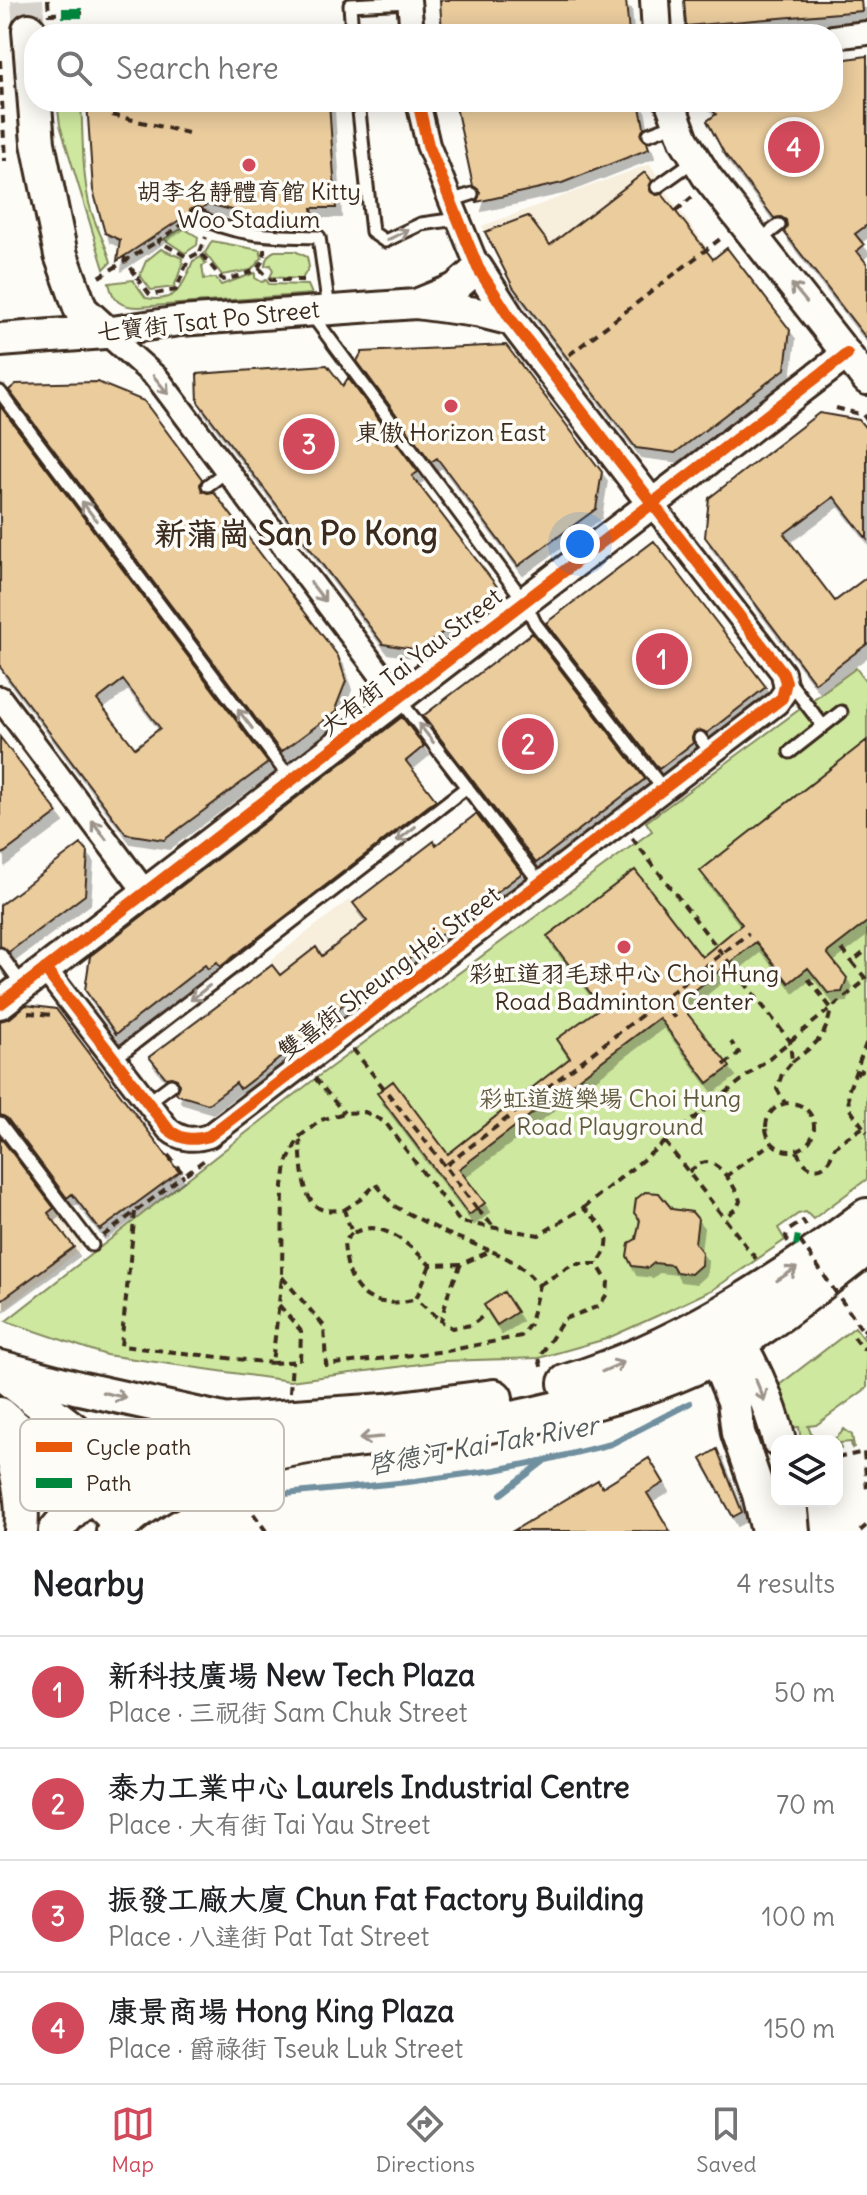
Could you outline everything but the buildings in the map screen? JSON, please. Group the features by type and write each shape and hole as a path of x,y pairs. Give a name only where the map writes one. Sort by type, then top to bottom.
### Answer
{"main road":[{"path":"38,112 38,143 61,255 81,310 105,332"},
{"name":"七寶街 Tsat Po Street","path":"0,340 105,332"},
{"path":"666,1377 805,1262 867,1217"},
{"path":"279,1419 385,1412 548,1389 721,1332 797,1300 867,1246"},
{"path":"721,1332 738,1433 768,1531"},
{"path":"721,1332 775,1425 778,1435"},
{"path":"0,1367 219,1419"},
{"path":"0,1373 60,1419"},
{"path":"284,1448 512,1420 598,1399 666,1377 684,1377 706,1388 738,1433"},
{"path":"0,1414 20,1431"},
{"path":"0,1424 13,1455 20,1503"},
{"path":"791,1507 793,1531"},
{"path":"21,1511 21,1531"},
{"path":"55,1531 75,1511"}],"street":[{"path":"655,0 656,24"},
{"path":"409,1 411,24"},
{"path":"843,36 867,33"},
{"path":"420,112 428,145 478,268 512,321 784,682"},
{"path":"673,113 695,160 769,234 847,354 864,393"},
{"name":"七寶街 Tsat Po Street","path":"416,304 455,288 478,268"},
{"name":"七寶街 Tsat Po Street","path":"105,332 180,321 416,304 476,312 512,321"},
{"path":"105,332 158,379 399,699"},
{"name":"大有街 Tai Yau Street","path":"0,1004 847,354"},
{"name":"雙喜街 Sheung Hei Street","path":"34,978 114,1059 176,1136 199,1140 209,1136 664,790 706,746 777,703 784,682"},
{"path":"0,698 146,893"}],"lane":[{"path":"351,24 350,5 409,1"},
{"path":"359,112 372,232 385,241 454,210 472,194"},
{"path":"649,134 673,113"},
{"path":"657,187 695,160"},
{"path":"197,215 211,223 263,235 319,237 325,277 319,310 525,602 535,623 664,790"},
{"path":"0,392 292,781"},
{"path":"208,485 227,471"},
{"path":"784,682 823,726"},
{"path":"399,699 541,884"},
{"path":"790,752 841,712"},
{"path":"114,1059 467,787"},
{"path":"0,954 34,978"},
{"path":"147,1103 171,1085"},
{"path":"0,1123 92,1245"}],"path":[{"path":"39,22 83,13"},
{"path":"0,60 5,161"},
{"path":"112,115 188,133"},
{"path":"676,211 695,195"},
{"path":"99,277 197,215"},
{"path":"564,359 727,234"},
{"path":"123,256 150,295 176,290 189,258 200,252 223,280 252,272 259,268 265,258 263,235"},
{"path":"158,241 189,258"},
{"path":"259,268 271,280 304,281 325,277"},
{"path":"855,413 864,393"},
{"path":"836,408 863,415 867,420"},
{"path":"631,837 790,1041 792,1062"},
{"path":"445,1166 749,933"},
{"path":"272,1363 282,1277 286,1165 299,1137 321,1120 344,1113 365,1112 385,1122 460,1222 539,1235 583,1208 867,980 842,949"},
{"path":"852,962 867,950"},
{"path":"785,1103 777,1089 782,1074 822,1038 828,1028 831,1008 806,976"},
{"path":"661,1001 678,1022"},
{"path":"797,1151 804,1164 812,1168 821,1167 828,1163 836,1146 865,1130 849,1108 848,1092 867,1041"},
{"path":"724,1065 739,1053 731,1042"},
{"path":"353,1049 477,1209 496,1229"},
{"path":"853,1076 867,1066"},
{"path":"316,1078 344,1113"},
{"path":"785,1103 794,1103 806,1109 813,1120 811,1140 797,1151 785,1151 771,1143 766,1133 769,1114 785,1103"},
{"path":"671,1128 675,1134"},
{"path":"299,1137 305,1186 311,1201 322,1210 344,1210 376,1184 394,1206 446,1233 510,1258 539,1285"},
{"path":"665,1142 763,1268"},
{"path":"725,1177 771,1143"},
{"path":"689,1172 701,1163 715,1164 740,1201 725,1218"},
{"path":"92,1245 184,1175"},
{"path":"583,1208 604,1226 606,1253 597,1264"},
{"path":"344,1210 352,1233"},
{"path":"135,1212 121,1346 272,1363 300,1361 301,1331 279,1305"},
{"path":"416,1299 398,1304 370,1301 355,1285 345,1261 344,1242 352,1233 371,1228 390,1233 430,1265 461,1264 491,1251"},
{"path":"800,1241 867,1337"},
{"path":"441,1321 461,1264"},
{"path":"282,1277 324,1326 326,1365 447,1351 521,1336 530,1324 539,1285 574,1264 597,1264"},
{"path":"542,1370 539,1358 564,1319 599,1306 607,1294 608,1282 597,1264"},
{"path":"416,1299 430,1265"},
{"path":"416,1299 452,1328 472,1325 483,1316"},
{"path":"854,1337 863,1349 867,1347"},
{"path":"290,1381 292,1362"},
{"path":"843,1456 866,1450 867,1490"},
{"path":"251,1511 266,1531"},
{"path":"860,1531 867,1525"}],"shaded area":[{"path":"650,164 706,246 566,357 513,287 482,226"},
{"path":"350,899 399,962 318,1024 270,961"},
{"path":"0,1127 88,1243 0,1313"}],"green space":[{"path":"58,112 81,112 89,203 111,262 104,269"},
{"path":"183,228 198,237 197,245 185,253 164,239"},
{"path":"212,241 260,250 262,258 251,270 222,275 205,253"},
{"path":"161,249 182,258 183,263 174,287 151,290 140,275 146,261"},
{"path":"275,251 295,251 307,257 309,267 302,279 270,277 273,271 271,265 265,266 265,263"},
{"path":"201,257 206,264 202,266 204,279 216,278 221,285 255,273 255,278 262,282 266,280 269,284 308,285 312,294 139,307 127,306 115,299 109,283 133,280 146,298 172,295 186,278 193,261"},
{"name":"彩虹道遊樂場 Choi Hung Road Playground","path":"856,668 867,683 867,1179 813,1219 806,1212 798,1214 778,1228 785,1240 714,1289 606,1339 539,1358 443,1361 290,1381 106,1355 6,1321 316,1078 652,831 646,822"},
{"path":"855,1327 867,1343 867,1388 816,1425 808,1426 812,1435 800,1435 799,1427 782,1428 774,1389"},
{"path":"844,1429 852,1435 852,1448 851,1442 843,1443 843,1435 839,1435"}],"waterway":[{"name":"啓德河 Kai Tak River","path":"284,1494 408,1482 546,1460 611,1444 690,1403"},
{"path":"501,1494 543,1462"}],"tunnel":[{"path":"27,0 29,24"}],"marked path":[{"path":"62,13 83,13"},
{"path":"794,1240 800,1241"}],"cycle path":[{"path":"45,969 168,1129 187,1138 209,1136 782,698 786,682 783,673 512,321 478,268 428,145 420,112"},
{"path":"0,1004 847,354"}],"place":[{"name":"康景商場 Hong King Plaza","path":"794,147"},
{"name":"胡李名靜體育館 Kitty Woo Stadium","path":"249,165"},
{"name":"東傲 Horizon East","path":"451,406"},
{"name":"振發工廠大廈 Chun Fat Factory Building","path":"309,444"},
{"name":"新科技廣場 New Tech Plaza","path":"662,659"},
{"name":"泰力工業中心 Laurels Industrial Centre","path":"528,744"},
{"name":"彩虹道羽毛球中心 Choi Hung Road Badminton Center","path":"624,947"}],"district":[{"name":"新蒲崗 San Po Kong","path":"296,534"}]}
